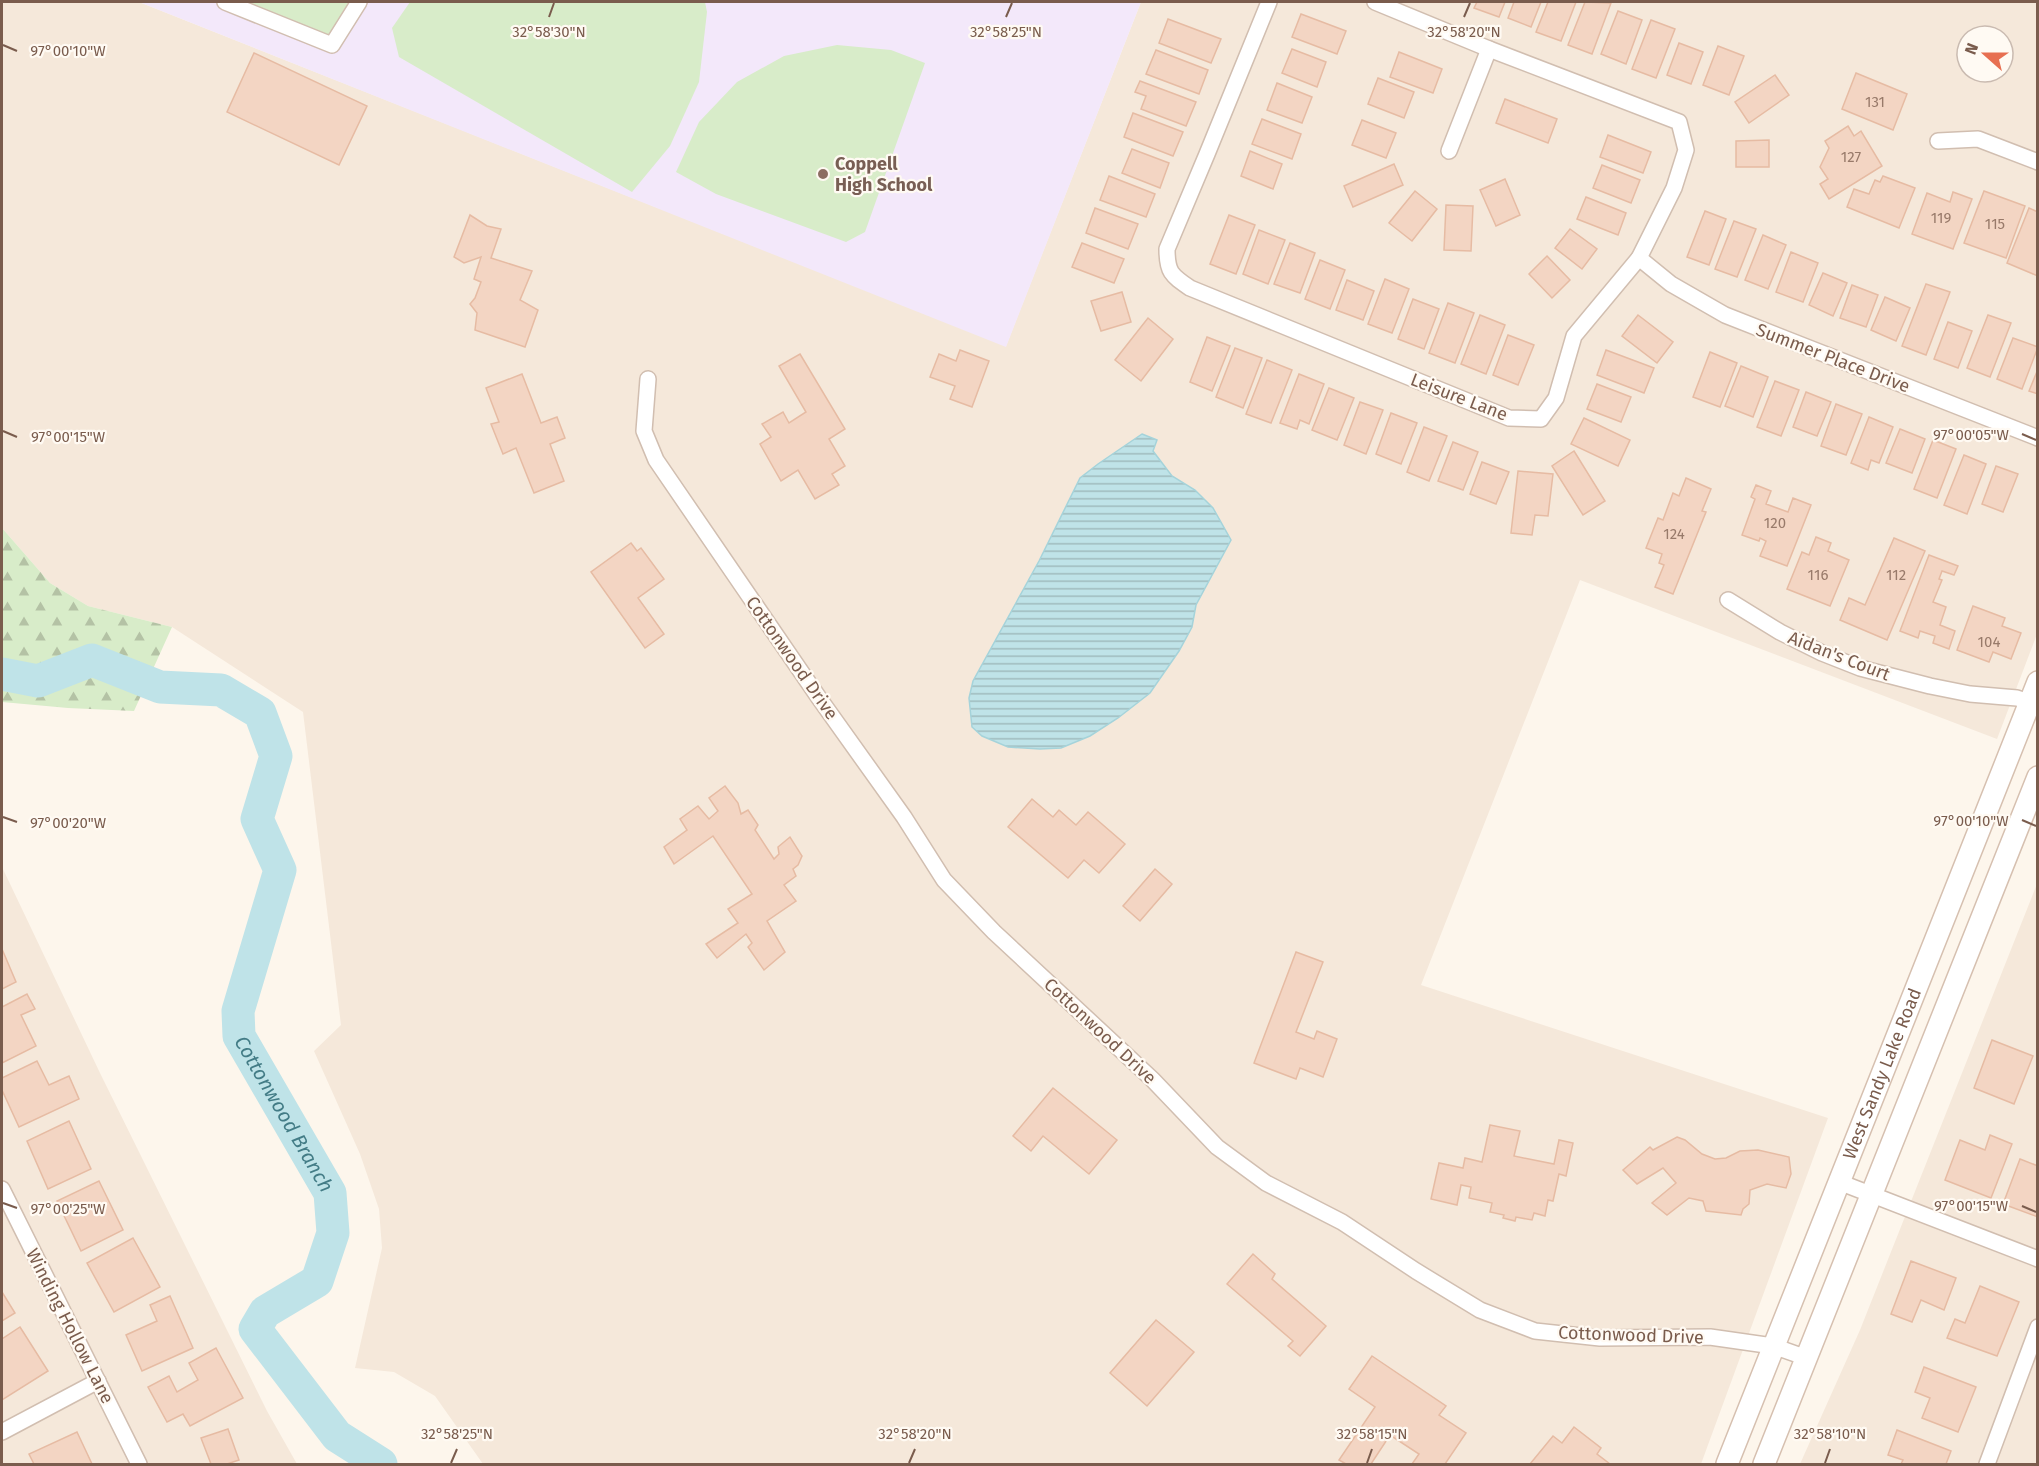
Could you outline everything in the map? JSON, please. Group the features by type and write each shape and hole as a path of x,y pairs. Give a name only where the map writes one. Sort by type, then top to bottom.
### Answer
{"main road":[{"name":"West Sandy Lake Road","path":"1727,1464 2037,682"},
{"name":"West Sandy Lake Road","path":"1764,1464 2037,777"}],"street":[{"path":"225,2 332,45 359,2"},
{"name":"Leisure Lane","path":"1269,2 1167,249 1167,264 1172,276 1190,288 1509,418 1541,419 1556,398 1574,336 1639,258 1674,188 1686,150 1679,122 1489,49 1375,2"},
{"path":"1449,151 1489,49"},
{"path":"1938,141 1977,139 2037,162"},
{"name":"Summer Place Drive","path":"1639,258 1671,284 1725,315 2037,438"},
{"name":"Cottonwood Drive","path":"648,379 644,431 656,460 904,817 944,880 994,933 1152,1079 1217,1147 1266,1183 1342,1222 1480,1310 1535,1331 1600,1338 1710,1337 1773,1346 1807,1358"},
{"name":"Aidan's Court","path":"1728,600 1780,632 1822,653 1860,668 1930,686 1970,694 2017,698 2029,702"},
{"path":"1839,1182 2037,1259"},
{"name":"Winding Hollow Lane","path":"2,1189 139,1464"},
{"path":"1987,1464 2037,1327"},
{"path":"2,1432 98,1381"}],"shaded area":[{"path":"2,2 139,2 1006,346 1141,2 2037,2 2037,634 1997,739 1580,580 1421,985 1828,1118 1701,1464 483,1464 435,1396 394,1372 355,1368 382,1248 379,1209 360,1154 314,1051 341,1025 303,712 172,627 88,606 50,583 2,528"},
{"name":"Coppell High School","path":"139,2 1141,2 1006,347"},
{"path":"2,867 100,1073 267,1411 297,1464 2,1464"},
{"path":"2037,884 2037,1464 1800,1464 1860,1330"}],"green space":[{"path":"243,2 354,2 339,40"},
{"path":"410,2 705,2 707,12 699,82 670,146 632,192 399,57 392,28"},
{"path":"837,45 891,50 925,63 865,232 846,242 716,194 676,172 699,122 737,82 784,56"},
{"path":"2,528 50,583 88,606 172,627 134,711 2,702"}],"water":[{"path":"1142,434 1157,440 1153,451 1172,476 1195,490 1213,508 1231,540 1196,605 1192,627 1179,651 1150,693 1090,736 1061,748 1040,749 1008,747 982,736 972,727 969,698 973,681 1039,561 1080,478"}],"building":[{"path":"1477,2 1505,2 1499,17 1474,8"},
{"path":"1514,2 1541,2 1531,27 1508,18"},
{"path":"1548,2 1576,2 1561,41 1536,32"},
{"path":"1585,2 1611,3 1592,54 1568,45"},
{"path":"1618,11 1642,20 1626,64 1601,54"},
{"path":"1301,14 1346,31 1337,54 1292,37"},
{"path":"1168,19 1221,39 1211,63 1159,43"},
{"path":"1651,20 1675,29 1656,78 1632,69"},
{"path":"1679,43 1703,52 1691,84 1667,75"},
{"path":"1718,46 1744,56 1729,95 1703,85"},
{"path":"1292,49 1326,62 1317,87 1282,73"},
{"path":"1156,50 1208,70 1199,94 1146,74"},
{"path":"1399,52 1442,69 1433,93 1390,77"},
{"path":"254,53 367,106 339,165 227,112"},
{"path":"1856,73 1907,94 1893,130 1842,109"},
{"path":"1775,75 1789,95 1749,123 1735,102"},
{"path":"1378,78 1414,92 1404,118 1368,104"},
{"path":"1140,81 1196,102 1186,126 1141,109 1146,96 1135,92"},
{"path":"1277,83 1312,97 1302,123 1267,110"},
{"path":"1505,99 1557,119 1548,143 1496,123"},
{"path":"1133,113 1183,132 1173,156 1124,137"},
{"path":"1262,119 1301,134 1292,159 1252,144"},
{"path":"1362,120 1396,133 1386,158 1352,145"},
{"path":"1848,126 1854,136 1861,131 1882,166 1829,199 1820,184 1828,179 1820,167 1829,148 1825,141"},
{"path":"1608,135 1651,152 1643,173 1600,157"},
{"path":"1769,140 1769,167 1736,167 1736,141"},
{"path":"1132,149 1169,163 1160,188 1122,173"},
{"path":"1250,151 1282,164 1273,189 1241,176"},
{"path":"1394,164 1403,185 1353,207 1344,186"},
{"path":"1602,165 1640,180 1631,203 1593,188"},
{"path":"1109,176 1155,194 1146,217 1100,200"},
{"path":"1883,176 1915,188 1899,228 1847,207 1854,189 1869,194 1875,180 1880,182"},
{"path":"1505,179 1520,215 1496,226 1480,190"},
{"path":"1415,191 1437,209 1412,241 1389,223"},
{"path":"1984,191 2025,206 2006,258 1964,243"},
{"path":"1953,192 1972,199 1953,249 1912,234 1927,193 1950,202"},
{"path":"1586,197 1626,213 1618,235 1577,219"},
{"path":"1446,205 1473,206 1471,251 1444,250"},
{"path":"1095,208 1138,224 1128,249 1086,233"},
{"path":"2029,208 2038,212 2038,276 2007,263"},
{"path":"1705,211 1726,219 1709,265 1687,257"},
{"path":"470,215 487,226 501,229 491,258 532,271 520,300 538,310 525,347 475,330 477,313 470,304 481,282 474,279 481,257 464,263 454,257"},
{"path":"1229,215 1255,225 1236,274 1210,264"},
{"path":"1734,221 1756,229 1737,277 1715,269"},
{"path":"1570,229 1597,249 1582,269 1555,248"},
{"path":"1259,230 1285,240 1268,284 1243,274"},
{"path":"1763,235 1786,245 1768,289 1745,280"},
{"path":"1082,243 1124,259 1114,283 1072,267"},
{"path":"1290,243 1315,253 1300,293 1274,284"},
{"path":"1791,252 1818,263 1803,302 1776,292"},
{"path":"1547,256 1570,280 1552,298 1529,274"},
{"path":"1320,260 1345,270 1330,309 1305,299"},
{"path":"1823,273 1847,283 1833,316 1809,305"},
{"path":"1385,279 1409,289 1392,333 1368,324"},
{"path":"1347,280 1374,291 1363,320 1336,310"},
{"path":"1926,284 1950,292 1926,355 1902,346"},
{"path":"1852,285 1878,295 1866,327 1840,318"},
{"path":"1122,292 1131,322 1101,331 1091,301"},
{"path":"1885,297 1910,308 1896,341 1871,330"},
{"path":"1413,299 1439,309 1424,349 1398,339"},
{"path":"1448,303 1474,313 1455,363 1429,353"},
{"path":"1480,315 1505,325 1486,374 1461,364"},
{"path":"1638,315 1673,342 1657,363 1622,336"},
{"path":"1988,315 2011,323 1990,377 1967,368"},
{"path":"1148,318 1173,339 1141,381 1115,360"},
{"path":"1948,322 1972,331 1958,368 1934,359"},
{"path":"1508,335 1534,345 1518,385 1493,375"},
{"path":"1207,337 1230,346 1212,391 1190,382"},
{"path":"2013,338 2038,347 2022,389 1997,379"},
{"path":"1235,348 1262,358 1243,408 1216,397"},
{"path":"960,350 989,361 972,407 950,399 955,386 930,377 939,354 956,361"},
{"path":"1606,350 1654,368 1644,393 1597,375"},
{"path":"1710,352 1737,363 1720,407 1693,397"},
{"path":"800,354 845,429 829,439 845,466 832,474 839,485 815,499 798,470 781,481 760,444 771,437 762,424 783,412 789,423 806,412 779,366"},
{"path":"1267,360 1292,370 1271,423 1246,414"},
{"path":"1741,366 1768,377 1753,417 1725,406"},
{"path":"2038,369 2038,394 2029,391"},
{"path":"522,374 541,423 557,417 565,438 550,444 564,481 534,493 516,448 503,454 491,424 499,422 486,388"},
{"path":"1299,374 1324,384 1309,424 1300,420 1297,429 1280,423"},
{"path":"1775,381 1799,390 1781,436 1757,427"},
{"path":"1597,384 1631,397 1621,422 1587,409"},
{"path":"1329,388 1354,398 1337,440 1312,430"},
{"path":"1806,392 1831,402 1817,436 1793,427"},
{"path":"1360,402 1383,410 1366,454 1344,445"},
{"path":"1836,404 1862,414 1846,455 1821,446"},
{"path":"1391,413 1417,423 1401,464 1376,454"},
{"path":"1869,417 1893,427 1879,463 1871,460 1868,470 1851,463"},
{"path":"1584,418 1630,440 1618,466 1571,444"},
{"path":"1424,427 1447,436 1429,481 1407,472"},
{"path":"1900,429 1925,439 1912,473 1886,463"},
{"path":"1933,440 1956,449 1937,498 1914,489"},
{"path":"1453,442 1478,452 1463,490 1438,481"},
{"path":"1574,451 1605,501 1583,515 1552,466"},
{"path":"1964,455 1986,464 1967,514 1944,505"},
{"path":"1482,462 1509,472 1496,504 1470,494"},
{"path":"1996,466 2018,474 2003,512 1982,504"},
{"path":"1518,471 1553,474 1548,516 1535,515 1532,535 1511,533"},
{"path":"1686,478 1711,489 1702,511 1706,512 1673,594 1655,587 1664,565 1659,563 1662,554 1646,548 1658,518 1663,520 1673,493 1679,496"},
{"path":"1756,485 1771,491 1766,504 1788,512 1793,498 1811,505 1787,566 1760,556 1766,541 1742,535 1755,499 1751,497"},
{"path":"1816,537 1831,543 1828,551 1849,560 1830,606 1787,589 1802,552 1809,555"},
{"path":"1894,538 1925,551 1887,640 1840,620 1849,598 1865,605"},
{"path":"631,543 637,551 641,548 664,579 638,598 664,634 645,648 591,572"},
{"path":"1929,555 1958,566 1954,575 1942,571 1939,579 1942,580 1933,602 1946,607 1940,625 1955,631 1949,649 1933,643 1935,636 1920,631 1918,638 1900,631"},
{"path":"1973,606 2005,618 2002,626 2021,633 2011,659 1993,652 1989,662 1957,650"},
{"path":"725,786 738,803 741,814 748,810 758,825 755,830 774,859 779,854 778,847 790,837 802,856 798,865 793,869 796,876 784,885 796,901 767,921 785,952 764,970 748,947 752,943 746,934 717,958 706,944 738,923 728,909 752,894 713,836 674,864 664,847 687,830 680,819 698,806 709,819 718,811 709,798"},
{"path":"1032,799 1053,817 1059,810 1076,825 1088,812 1125,844 1099,873 1084,860 1068,878 1008,827"},
{"path":"1155,869 1172,884 1140,921 1123,906"},
{"path":"2,949 16,982 2,989"},
{"path":"1296,952 1323,962 1296,1032 1314,1039 1317,1031 1337,1039 1323,1077 1300,1068 1296,1079 1254,1063"},
{"path":"27,994 35,1009 21,1015 36,1046 2,1063 2,1007"},
{"path":"1992,1040 2033,1056 2014,1104 1974,1088"},
{"path":"37,1061 49,1085 69,1076 79,1099 19,1127 2,1090 2,1078"},
{"path":"1053,1088 1117,1140 1089,1174 1043,1136 1031,1151 1013,1136"},
{"path":"69,1121 91,1169 48,1189 27,1141"},
{"path":"1490,1125 1520,1131 1514,1156 1554,1164 1559,1140 1573,1143 1566,1176 1559,1174 1553,1201 1548,1200 1545,1216 1534,1213 1532,1220 1516,1217 1515,1221 1503,1218 1504,1215 1490,1212 1492,1203 1469,1198 1471,1187 1461,1185 1457,1205 1431,1199 1439,1163 1463,1168 1465,1158 1482,1162"},
{"path":"1990,1135 2012,1144 1991,1198 1945,1180 1960,1140 1985,1150"},
{"path":"1677,1137 1685,1140 1702,1154 1715,1159 1726,1158 1740,1151 1758,1150 1789,1157 1791,1174 1786,1188 1767,1184 1750,1190 1749,1204 1743,1209 1741,1215 1706,1211 1703,1201 1689,1198 1667,1215 1652,1203 1676,1183 1663,1168 1637,1184 1623,1170 1650,1147 1653,1150"},
{"path":"2020,1159 2038,1166 2038,1217 2003,1204"},
{"path":"99,1181 123,1230 81,1251 57,1201"},
{"path":"133,1238 160,1287 114,1312 87,1263"},
{"path":"1253,1254 1275,1274 1272,1279 1326,1326 1300,1356 1288,1346 1293,1341 1227,1284"},
{"path":"1911,1261 1956,1278 1944,1310 1921,1300 1912,1322 1891,1314"},
{"path":"1980,1286 2019,1302 1997,1356 1947,1338 1955,1319 1965,1323"},
{"path":"2,1292 15,1313 2,1321"},
{"path":"170,1296 193,1348 142,1371 126,1335 157,1321 150,1305"},
{"path":"1156,1320 1194,1352 1147,1406 1110,1373"},
{"path":"20,1327 48,1371 2,1400 2,1339"},
{"path":"216,1348 243,1398 190,1426 183,1414 167,1422 148,1387 169,1376 177,1392 198,1380 189,1363"},
{"path":"1372,1356 1446,1406 1439,1415 1466,1433 1445,1464 1412,1464 1419,1454 1390,1435 1371,1464 1346,1464 1339,1460 1375,1407 1349,1389"},
{"path":"1924,1367 1976,1387 1958,1432 1922,1418 1930,1398 1915,1392"},
{"path":"1574,1427 1601,1448 1597,1454 1610,1464 1530,1464 1553,1436 1562,1443"},
{"path":"228,1429 239,1460 227,1464 211,1464 201,1438"},
{"path":"1897,1430 1951,1451 1946,1464 1901,1464 1903,1460 1888,1455"},
{"path":"77,1432 92,1464 34,1464 29,1454"}],"waterway":[{"name":"Cottonwood Branch","path":"2,674 38,681 92,660 160,687 221,690 260,713 276,756 257,819 280,870 238,1011 239,1036 330,1193 333,1233 317,1281 265,1312 255,1329 337,1436 381,1464"}],"place":[{"name":"Coppell High School","path":"823,174"}]}
